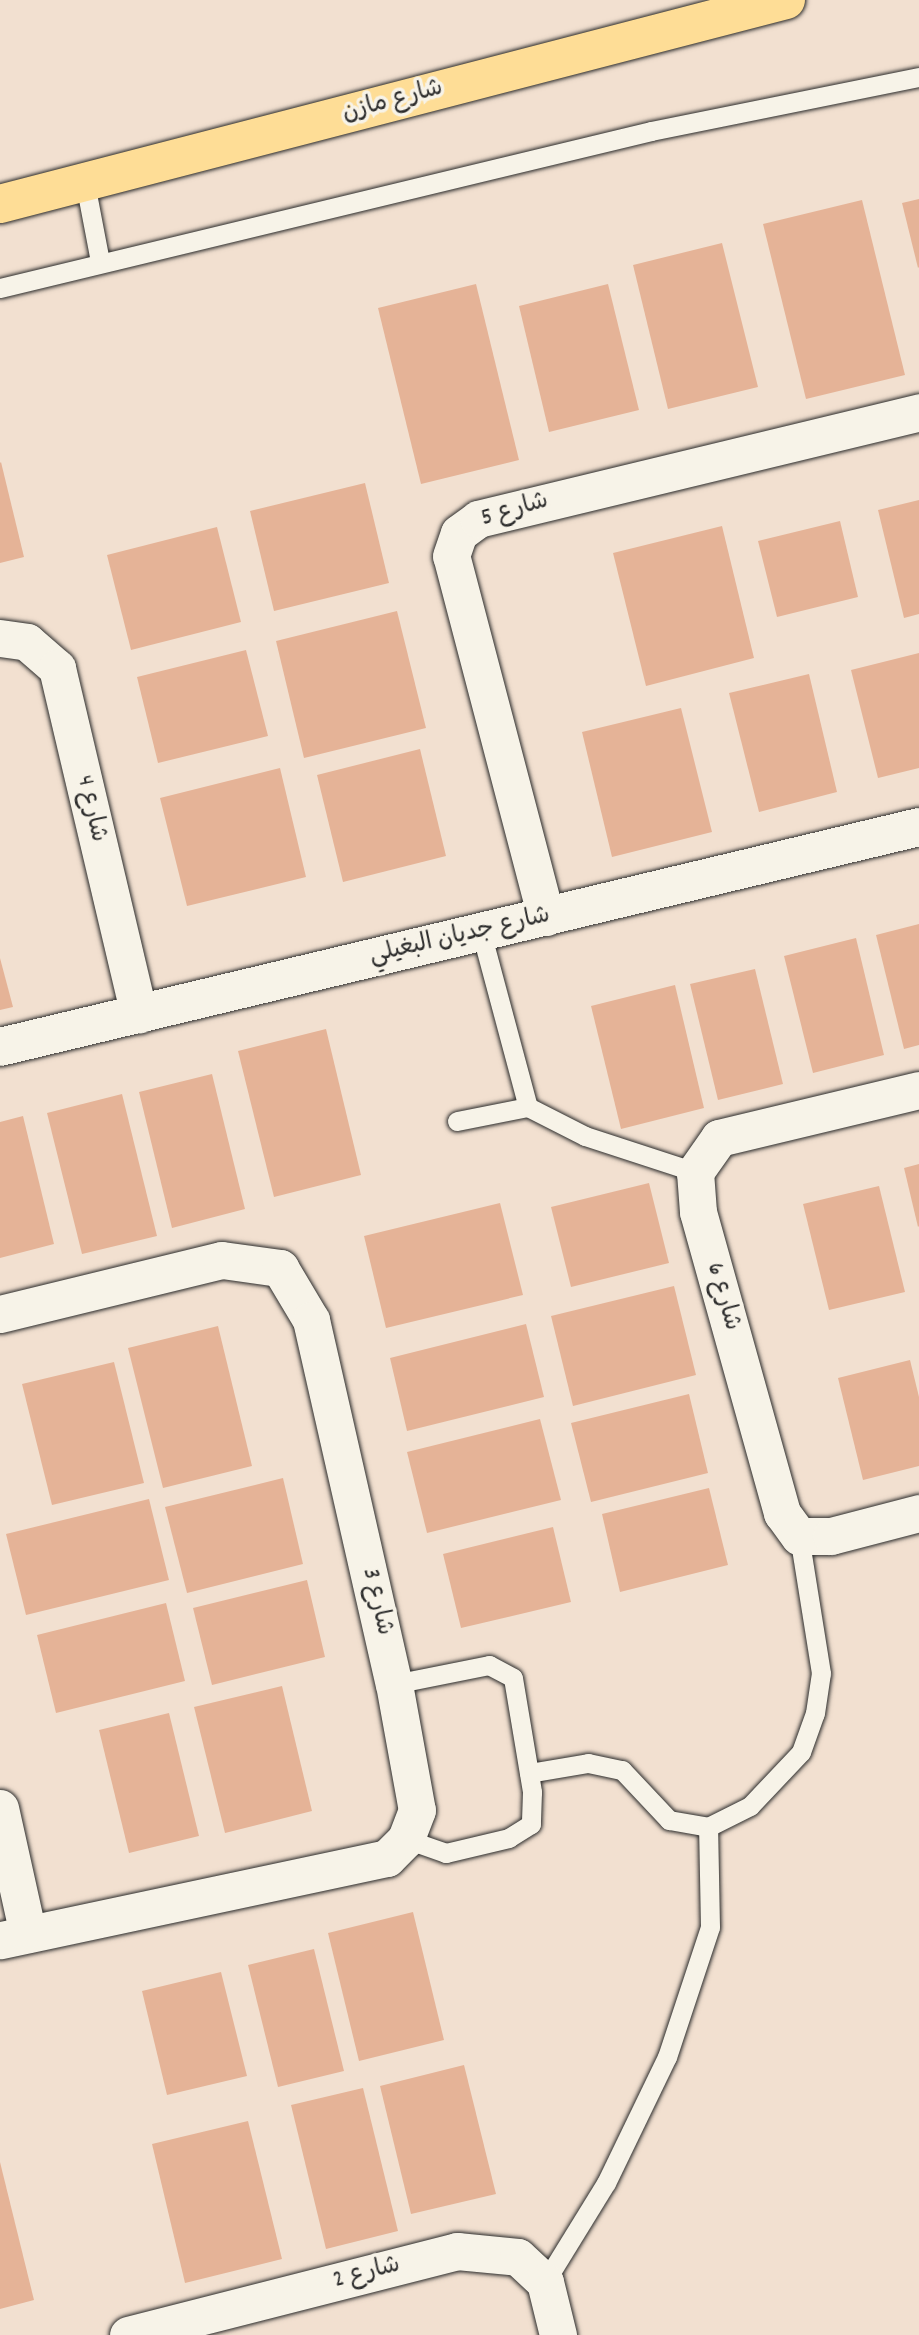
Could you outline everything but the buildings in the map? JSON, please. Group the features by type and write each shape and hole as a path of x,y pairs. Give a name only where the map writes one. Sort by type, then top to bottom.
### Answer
{"main road":[{"name":"شارع مازن","path":"0,204 786,0"}],"street":[{"name":"شارع 5","path":"546,916 451,556 459,533 478,519 919,412"},
{"name":"شارع 4","path":"0,638 27,642 57,668 139,1014"},
{"name":"شارع جديان البغيلي","path":"0,1047 919,827"},
{"path":"695,1172 719,1138 919,1090"},
{"name":"شارع 6","path":"695,1172 698,1212 782,1513 799,1536"},
{"name":"شارع 3","path":"0,1314 222,1260 280,1268 311,1320 394,1684 417,1810 406,1839"},
{"path":"799,1536 831,1536 919,1513"},
{"path":"0,1808 14,1937 387,1858 406,1839"},
{"name":"شارع 2","path":"128,2335 457,2251 518,2257 545,2283"},
{"path":"545,2283 558,2335"}],"lane":[{"path":"0,288 651,131 919,78"},
{"path":"85,183 100,262"},
{"path":"481,932 527,1107"},
{"path":"457,1121 527,1107 584,1136 695,1172"},
{"path":"530,1773 588,1763 622,1770 668,1820 708,1827 751,1806 802,1752 815,1713 821,1673 799,1536"},
{"path":"394,1684 489,1665 513,1678 530,1773 531,1824 509,1838 446,1853 406,1839"},
{"path":"545,2283 606,2183 667,2057 710,1927 708,1827"}]}
